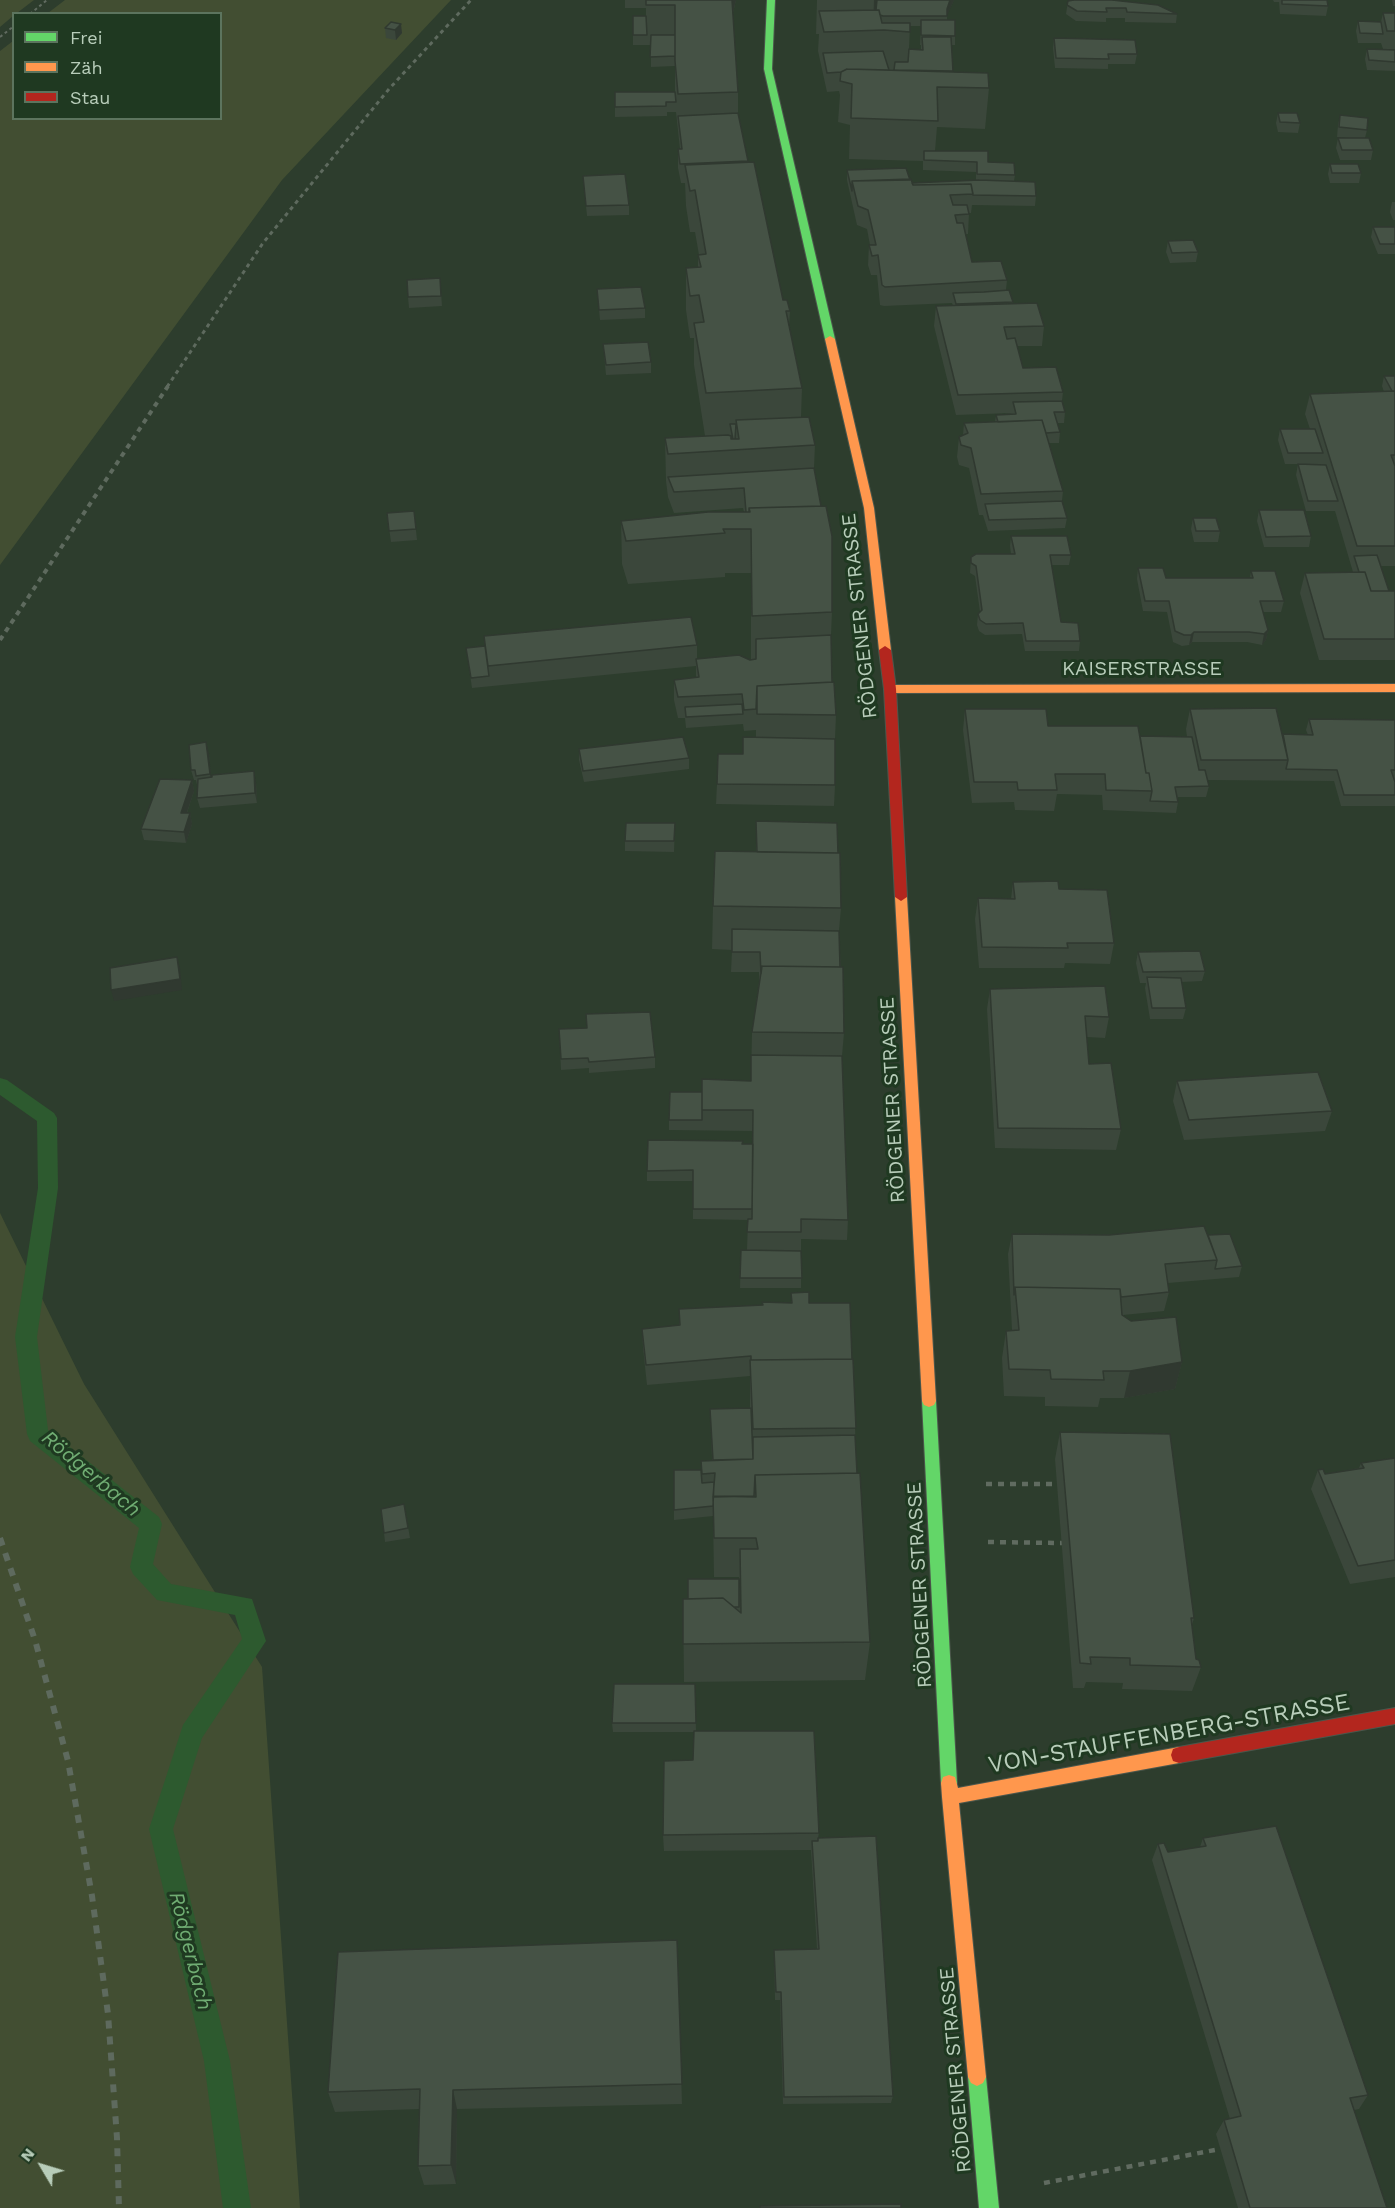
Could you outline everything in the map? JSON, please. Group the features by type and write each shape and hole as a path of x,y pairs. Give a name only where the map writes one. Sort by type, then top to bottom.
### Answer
{"street":[{"name":"RÖDGENER STRASSE","path":"771,0 768,69 869,508 890,689 950,1797 988,2201"},
{"name":"KAISERSTRASSE","path":"890,689 1395,688"},
{"name":"VON-STAUFFENBERG-STRASSE","path":"950,1797 1395,1716"}],"path":[{"path":"32,12 47,0"},
{"path":"0,37 12,28"},
{"path":"934,1483 1057,1484"},
{"path":"937,1541 1062,1543"},
{"path":"988,2201 1220,2149"}],"green space":[{"path":"0,0 34,0 18,12 12,12 12,17 0,27"},
{"path":"65,0 451,0 282,180 0,565 0,51 12,42 12,120 222,120 222,12 49,12"},
{"path":"0,1213 84,1384 262,1667 300,2208 0,2208"}],"building":[{"path":"646,0 732,0 738,92 678,94 675,61 675,5 646,5"},
{"path":"877,0 950,0 947,16 883,16 880,15 879,10 876,10"},
{"path":"1112,0 1158,5 1177,14 1127,12 1126,8 1106,8 1107,12 1077,11 1067,5 1068,1"},
{"path":"1282,0 1327,0 1328,6 1282,4"},
{"path":"879,10 882,23 910,23 910,32 884,30 824,32 819,11"},
{"path":"1383,13 1395,13 1395,31 1387,31"},
{"path":"633,16 646,16 647,35 633,35"},
{"path":"921,20 955,20 955,36 921,35"},
{"path":"1358,21 1381,22 1383,34 1360,33"},
{"path":"391,22 401,24 395,30 385,28"},
{"path":"651,35 675,35 675,56 650,57"},
{"path":"922,37 951,37 953,71 894,70 895,62 908,62 909,49 923,50"},
{"path":"1054,38 1135,40 1137,54 1108,54 1109,59 1056,58"},
{"path":"1367,49 1395,50 1395,62 1369,60"},
{"path":"883,51 889,70 847,69 827,73 823,53"},
{"path":"847,69 988,73 989,88 937,87 938,121 851,118 852,84 840,81 841,72"},
{"path":"615,92 675,92 676,102 666,102 666,106 615,107"},
{"path":"738,113 748,161 680,164 678,149 682,149 678,116"},
{"path":"1278,113 1297,113 1300,123 1280,122"},
{"path":"1340,115 1368,118 1367,130 1339,127"},
{"path":"1338,138 1369,138 1373,150 1342,150"},
{"path":"924,151 988,151 988,162 1014,163 1015,175 977,174 977,162 924,160"},
{"path":"754,162 783,300 787,300 790,311 786,311 802,388 706,393 694,323 704,322 699,295 690,296 686,268 701,267 698,255 706,254 695,190 690,191 685,165"},
{"path":"1330,164 1358,164 1361,173 1332,173"},
{"path":"906,168 910,180 852,181 852,191 847,170"},
{"path":"625,174 629,205 586,206 583,176"},
{"path":"911,179 913,185 971,184 973,194 950,195 953,205 967,205 969,214 955,215 957,223 963,223 972,262 1001,261 1007,280 885,287 882,285 878,255 872,256 869,245 876,245 868,210 858,206 852,181"},
{"path":"979,180 1035,182 1036,196 973,195 971,184 913,185 912,183"},
{"path":"1373,227 1395,227 1395,244 1380,244"},
{"path":"1193,240 1198,252 1172,253 1168,241"},
{"path":"440,278 441,296 408,297 407,280"},
{"path":"641,287 645,308 599,310 597,289"},
{"path":"1009,290 1013,302 956,304 953,293 984,292"},
{"path":"1037,303 1044,326 1004,327 1007,339 1015,338 1023,368 1056,367 1063,392 958,395 936,306"},
{"path":"648,342 651,362 606,365 603,344"},
{"path":"1384,376 1395,376 1395,391 1392,391"},
{"path":"1395,391 1395,455 1391,455 1395,466 1395,546 1357,546 1310,394"},
{"path":"1062,401 1065,412 1054,412 1060,432 1046,433 1042,420 998,422 996,415 1016,414 1013,402"},
{"path":"809,417 815,445 668,454 665,438 728,435 731,439 739,439 736,420"},
{"path":"1042,420 1063,491 981,494 971,448 961,445 959,437 968,433 964,423"},
{"path":"730,424 736,424 735,439 733,439"},
{"path":"1280,429 1315,429 1323,453 1288,453"},
{"path":"1298,464 1326,465 1338,501 1308,501"},
{"path":"814,468 821,506 749,508 749,512 746,512 744,488 674,492 668,477"},
{"path":"1062,501 1067,518 989,520 985,504"},
{"path":"826,506 832,536 832,612 752,616 751,529 723,529 725,533 626,541 621,521 708,512 750,512 749,508"},
{"path":"1259,510 1304,510 1311,536 1266,537"},
{"path":"414,511 416,529 389,531 387,513"},
{"path":"1193,518 1216,518 1220,531 1196,531"},
{"path":"1011,536 1067,536 1071,555 1050,555 1061,622 1078,623 1080,641 1026,641 1023,623 986,624 980,620 978,614 982,610 976,566 971,563 971,557 976,554 1015,554"},
{"path":"1377,555 1389,591 1371,591 1365,572 1359,572 1354,556"},
{"path":"1138,568 1163,568 1166,578 1253,578 1251,571 1275,571 1284,601 1260,601 1268,630 1264,634 1194,632 1191,635 1184,635 1175,631 1169,601 1145,601"},
{"path":"1365,572 1371,591 1395,591 1395,639 1324,639 1305,573"},
{"path":"691,617 697,645 488,666 484,636"},
{"path":"831,635 832,682 757,686 756,709 744,710 742,694 678,697 674,680 699,677 696,659 739,655 750,660 756,659 756,639"},
{"path":"485,646 489,676 471,678 466,648"},
{"path":"834,682 836,715 757,714 757,686"},
{"path":"742,704 743,714 686,717 685,707"},
{"path":"1276,708 1288,760 1201,760 1190,709"},
{"path":"965,709 1046,709 1048,726 1138,726 1146,773 1149,773 1152,791 1106,790 1105,774 1055,774 1057,790 1018,790 1017,782 974,782"},
{"path":"1309,719 1395,720 1395,770 1391,770 1395,782 1395,795 1344,795 1337,770 1286,769 1288,760 1283,734 1313,735"},
{"path":"1140,736 1192,737 1199,770 1205,770 1209,786 1175,787 1178,802 1150,801 1152,791 1149,773 1146,773"},
{"path":"683,737 689,758 583,771 579,749"},
{"path":"743,737 835,739 835,785 717,784 718,754 743,754"},
{"path":"206,742 210,774 196,776 195,770 191,770 189,745"},
{"path":"254,771 255,793 197,798 198,779 212,777 212,775"},
{"path":"160,779 192,780 181,813 190,813 184,832 141,829"},
{"path":"756,821 837,823 838,853 757,852"},
{"path":"626,823 675,823 674,841 625,841"},
{"path":"715,851 840,853 841,908 713,906"},
{"path":"1058,881 1059,889 1107,890 1114,943 1067,943 1068,948 982,947 978,898 1015,899 1013,882"},
{"path":"732,929 839,931 840,967 762,966 761,974 760,952 732,952"},
{"path":"1200,951 1205,971 1143,972 1138,952"},
{"path":"177,957 180,979 111,990 110,968"},
{"path":"762,966 843,967 844,1033 752,1032"},
{"path":"1147,977 1181,978 1186,1008 1152,1008"},
{"path":"1105,986 1109,1017 1085,1016 1089,1064 1111,1063 1121,1129 998,1128 990,989"},
{"path":"650,1012 655,1057 589,1062 588,1058 561,1059 559,1029 587,1028 586,1014"},
{"path":"751,1055 842,1056 848,1220 801,1219 801,1232 747,1232 748,1219 752,1219 753,1110 702,1110 702,1079 751,1081"},
{"path":"1318,1072 1332,1111 1189,1120 1177,1081"},
{"path":"670,1092 702,1092 702,1120 669,1120"},
{"path":"648,1140 743,1141 742,1144 753,1144 752,1209 693,1209 693,1170 647,1171"},
{"path":"1204,1226 1217,1260 1165,1264 1169,1292 1121,1297 1120,1289 1015,1287 1014,1295 1012,1234 1109,1235"},
{"path":"1230,1234 1242,1266 1215,1269 1217,1260 1208,1235"},
{"path":"741,1250 801,1251 802,1278 740,1278"},
{"path":"1015,1287 1120,1289 1122,1315 1131,1321 1176,1317 1182,1362 1130,1371 1103,1371 1104,1380 1051,1379 1050,1370 1009,1369 1006,1331 1019,1330"},
{"path":"809,1292 809,1303 850,1303 852,1359 751,1360 751,1356 646,1365 642,1329 680,1325 679,1309 763,1305 762,1302 792,1303 791,1293"},
{"path":"853,1359 856,1428 753,1429 750,1360"},
{"path":"751,1408 753,1459 713,1460 710,1409"},
{"path":"1060,1432 1170,1434 1194,1618 1191,1618 1196,1659 1199,1660 1201,1667 1130,1665 1130,1658 1090,1657 1091,1664 1080,1663"},
{"path":"855,1435 857,1473 755,1475 754,1496 713,1497 715,1473 702,1474 701,1461 753,1459 753,1437"},
{"path":"1395,1458 1395,1560 1358,1566 1318,1470 1323,1469 1325,1474 1364,1468 1361,1463"},
{"path":"674,1470 701,1470 702,1483 714,1482 713,1506 674,1510"},
{"path":"860,1473 870,1642 683,1644 683,1599 723,1598 741,1613 740,1549 758,1549 756,1538 714,1538 713,1496 756,1497 755,1475"},
{"path":"404,1504 408,1528 384,1533 381,1509"},
{"path":"688,1579 739,1579 739,1607 734,1607 723,1598 688,1599"},
{"path":"614,1684 695,1684 696,1723 612,1723"},
{"path":"694,1731 814,1731 819,1833 663,1835 664,1761 693,1760"},
{"path":"1276,1826 1368,2095 1350,2098 1387,2208 1250,2208 1224,2120 1241,2116 1158,1844 1164,1843 1168,1852 1206,1846 1203,1838"},
{"path":"876,1836 893,2096 784,2097 781,1992 776,1992 774,1950 819,1949 812,1841 818,1841 818,1838"},
{"path":"677,1940 682,2084 453,2090 451,2165 418,2166 420,2089 328,2092 338,1952"},
{"path":"901,2204 901,2208 760,2208 760,2206"}],"waterway":[{"name":"Rödgerbach","path":"0,1085 47,1118 48,1188 26,1337 38,1434 151,1524 141,1567 165,1593 244,1606 254,1641 192,1733 161,1829 217,2061 237,2208"}],"railway":[{"path":"167,387 263,243 389,89 471,0"},
{"path":"0,640 168,386"},
{"path":"0,1538 35,1640 68,1761 92,1896 108,2014 117,2138 119,2208"}],"traffic: fast":[{"path":"771,0 768,69 830,339"},
{"path":"929,1401 949,1783"},
{"path":"977,2077 989,2208"}],"traffic: slow":[{"path":"830,339 869,508 885,650"},
{"path":"890,689 1395,688"},
{"path":"901,897 929,1401"},
{"path":"950,1797 1179,1755"},
{"path":"949,1783 977,2077"}],"traffic: jam":[{"path":"885,650 890,689 901,897"},
{"path":"1179,1755 1395,1716"}]}
